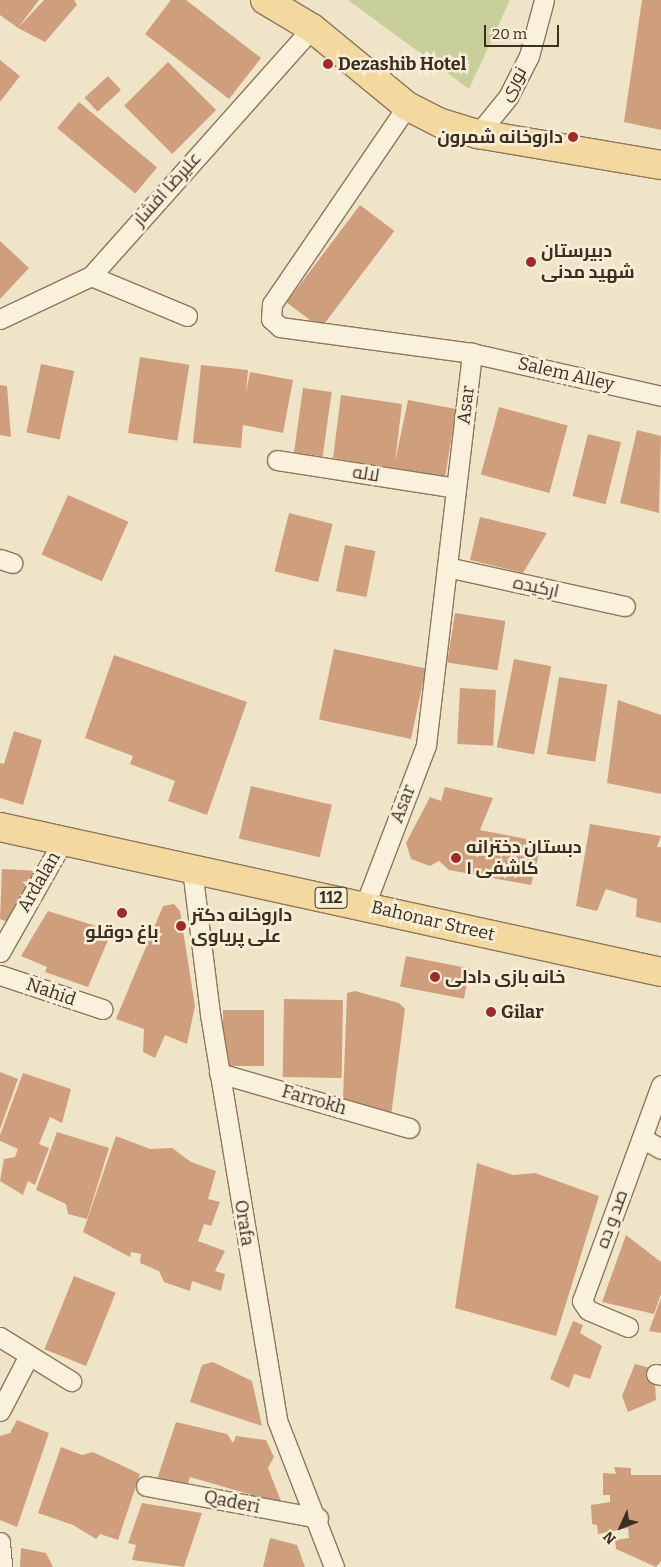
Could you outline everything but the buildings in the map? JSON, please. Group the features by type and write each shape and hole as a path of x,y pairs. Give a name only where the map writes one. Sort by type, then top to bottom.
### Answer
{"main road":[{"path":"265,0 312,28 407,106 478,134 661,165"},
{"name":"Bahonar Street","path":"0,827 64,839 192,869 365,905 661,972"}],"street":[{"name":"نوری","path":"478,134 508,97 529,56 544,0"},
{"name":"علیرضا افشار","path":"0,319 91,276 312,28"},
{"path":"407,106 272,304 271,319 280,327 472,352"},
{"path":"91,276 187,316"},
{"name":"Salem Alley","path":"472,352 661,396"},
{"name":"Asar","path":"365,905 426,745 472,352"},
{"name":"لاله","path":"277,460 456,488"},
{"name":"ارکیده","path":"446,567 625,606"},
{"name":"Ardalan","path":"0,952 64,839"},
{"name":"Orafa","path":"192,869 219,1073 277,1420 318,1518 334,1567"},
{"name":"Nahid","path":"0,975 102,1009"},
{"name":"Farrokh","path":"219,1073 409,1128"},
{"name":"صد و ده","path":"628,1327 588,1310 582,1301 661,1085"},
{"path":"642,1138 661,1149"},
{"path":"0,1337 71,1382"},
{"path":"0,1411 29,1355"},
{"name":"Qaderi","path":"146,1486 318,1518"},
{"path":"0,1542 2,1567"}],"green space":[{"path":"348,0 510,0 469,89"}],"place":[{"name":"Dezashib Hotel","path":"328,64"},
{"name":"داروخانه شمرون","path":"573,137"},
{"name":"دبیرستان شهید مدنی","path":"531,262"},
{"name":"دبستان دخترانه کاشفی ۱","path":"456,858"},
{"name":"باغ دوقلو","path":"122,913"},
{"name":"داروخانه دکتر علی پریاوی","path":"181,926"},
{"name":"خانه بازی دادلی","path":"435,977"},
{"name":"Gilar","path":"491,1012"}]}
